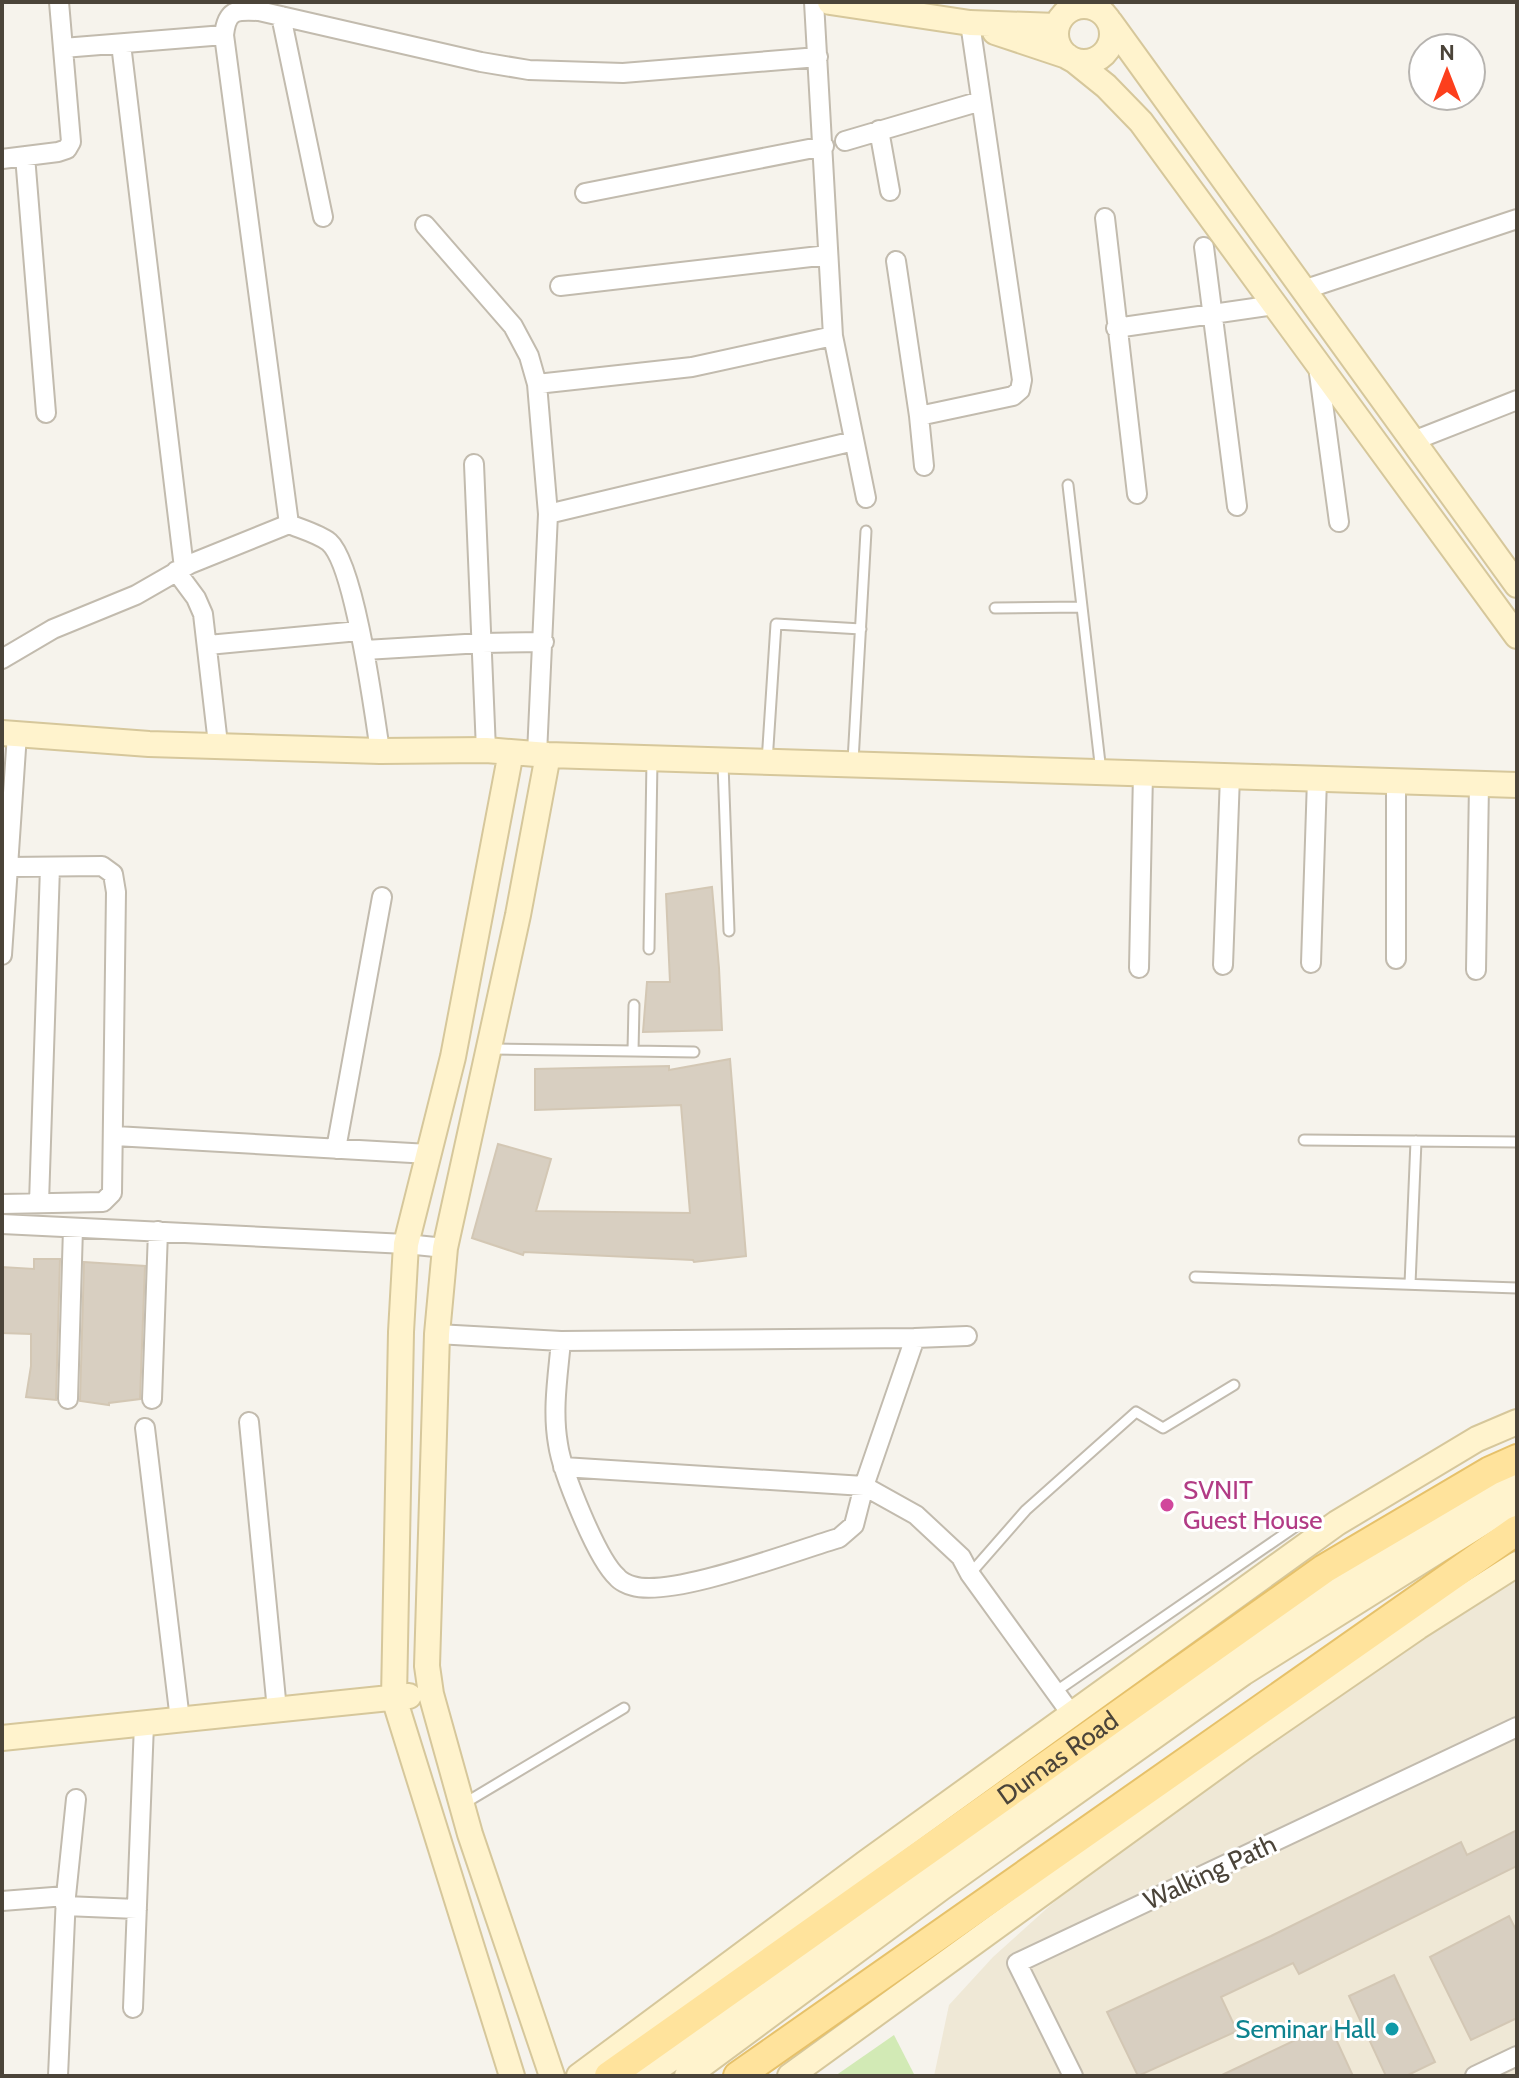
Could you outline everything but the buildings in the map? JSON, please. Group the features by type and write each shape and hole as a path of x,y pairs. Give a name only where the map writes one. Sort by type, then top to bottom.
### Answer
{"main road":[{"name":"Dumas Road","path":"609,2076 1324,1569 1490,1471 1517,1459"},
{"path":"738,2076 1517,1530"}],"street":[{"path":"2,159 58,152 67,149 71,142 59,2"},
{"path":"814,2 833,336 866,498"},
{"path":"830,2 970,23 1084,62 1102,56 1112,40 1105,13"},
{"path":"289,524 224,35 226,20 232,13 259,6 281,16 529,70 623,73 818,57"},
{"path":"970,23 1058,15 1082,6 1105,13 1517,585"},
{"path":"1058,15 1057,42 1141,122 1517,636"},
{"path":"281,16 323,217"},
{"path":"919,416 1013,396 1020,390 1022,380 970,23"},
{"path":"63,48 224,35"},
{"path":"121,44 180,570 200,606 208,645 218,744"},
{"path":"845,141 981,101"},
{"path":"879,130 890,191"},
{"path":"585,193 824,146"},
{"path":"25,156 46,413"},
{"path":"1105,218 1137,494"},
{"path":"1303,290 1517,219"},
{"path":"425,225 513,326 529,356 537,384 548,514 542,755 518,915 445,1248 437,1334 427,1654 431,1694 462,1805 552,2076"},
{"path":"1204,247 1237,506"},
{"path":"560,286 828,255"},
{"path":"896,261 924,466"},
{"path":"1116,328 1275,305"},
{"path":"537,384 692,367 833,336"},
{"path":"1318,364 1339,522"},
{"path":"1413,441 1517,400"},
{"path":"548,514 854,441"},
{"path":"474,464 486,750"},
{"path":"2,659 53,629 136,595 180,570 289,524 328,541 339,556 365,650 380,751"},
{"path":"208,645 359,631"},
{"path":"365,650 544,642"},
{"path":"2,955 8,867 10,734 149,744 380,751 486,750 542,755 1517,785"},
{"path":"511,752 453,1057 406,1244 401,1332 394,1698 512,2076"},
{"path":"1139,968 1143,773"},
{"path":"1223,965 1230,776"},
{"path":"1311,963 1317,779"},
{"path":"1396,781 1396,959"},
{"path":"1476,970 1479,784"},
{"path":"2,1204 103,1202 112,1193 115,1136 116,892 113,874 102,866 8,867"},
{"path":"39,1203 50,867"},
{"path":"336,1149 382,897"},
{"path":"115,1136 429,1154"},
{"path":"5,1220 73,1228 445,1248"},
{"path":"68,1399 73,1228"},
{"path":"152,1399 158,1231"},
{"path":"437,1334 561,1341 967,1336"},
{"path":"561,1341 555,1408 558,1444 563,1467 599,1552 618,1579 633,1587 671,1587 839,1538 854,1525 864,1486 915,1338"},
{"path":"249,1422 277,1710"},
{"path":"579,2076 867,1862 1337,1523 1477,1439 1517,1422"},
{"path":"145,1428 180,1720"},
{"path":"563,1467 864,1486 916,1515 961,1557 970,1574 1072,1715"},
{"path":"647,2076 1188,1685 1454,1514 1517,1480"},
{"path":"687,2076 941,1888 1243,1673 1517,1501"},
{"path":"790,2076 1248,1744 1418,1627 1517,1564"},
{"path":"2,1738 431,1694"},
{"path":"133,2008 144,1724"},
{"name":"Walking Path","path":"1073,2076 1017,1963 1517,1727"},
{"path":"58,2076 66,1901 76,1799"},
{"path":"2,1901 66,1901 137,1909"},
{"path":"1475,2076 1517,2056"}],"lane":[{"path":"1068,485 1101,772"},
{"path":"853,764 866,531"},
{"path":"995,608 1082,607"},
{"path":"767,762 776,624 861,629"},
{"path":"649,949 652,758"},
{"path":"723,760 729,931"},
{"path":"633,1051 634,1005"},
{"path":"488,1049 694,1052"},
{"path":"1304,1140 1517,1142"},
{"path":"1410,1284 1416,1141"},
{"path":"1195,1277 1517,1288"},
{"path":"970,1574 1026,1510 1136,1412 1163,1428 1234,1385"},
{"path":"1055,1692 1302,1522"},
{"path":"462,1805 624,1708"}],"shaded area":[{"path":"1517,1539 1517,2076 934,2076 949,2005 993,1957 1304,1677"}],"green space":[{"path":"894,2035 915,2076 835,2076"}],"place":[{"name":"SVNIT Guest House","path":"1167,1505"},
{"name":"Seminar Hall","path":"1392,2029"}]}
